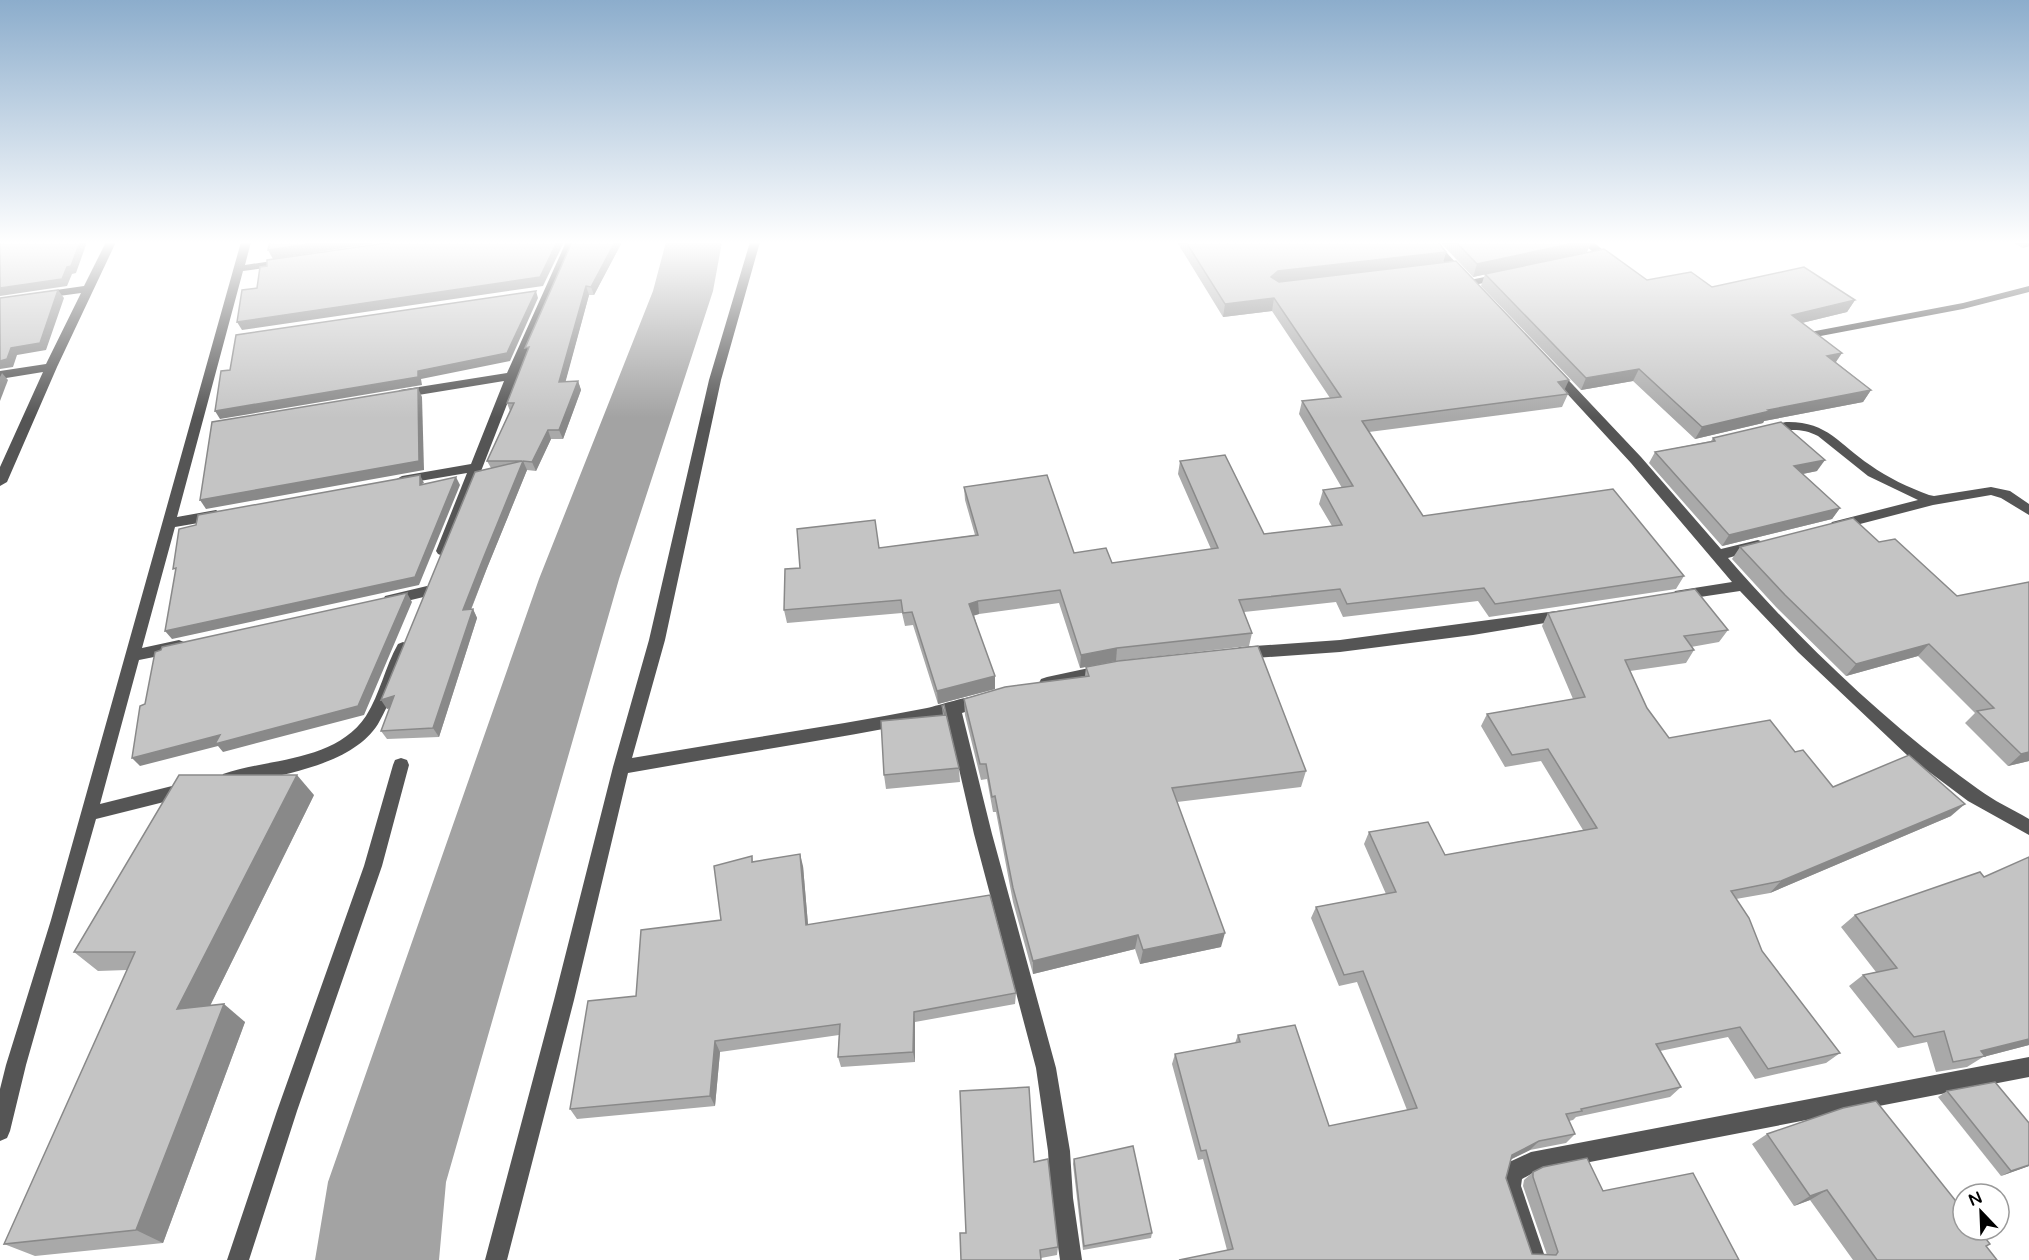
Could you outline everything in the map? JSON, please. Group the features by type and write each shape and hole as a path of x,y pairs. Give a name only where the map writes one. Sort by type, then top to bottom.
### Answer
{"street":[{"path":"0,482 82,301"},
{"path":"2,1118 16,1065 36,1005 169,523 201,428 225,340 232,301"},
{"path":"440,560 541,301"},
{"path":"496,1260 564,1000 621,767 657,640 715,380 738,301"},
{"path":"1810,335 1984,301"},
{"path":"1540,358 1642,459 1743,585 1803,648 1914,751 1974,796 2029,828"},
{"path":"0,375 51,367"},
{"path":"383,397 512,376"},
{"path":"1757,432 1787,424 1811,426 1828,436 1864,467 1911,494 1933,501"},
{"path":"393,482 476,467"},
{"path":"1820,530 1933,501 1991,491 2005,494 2029,510"},
{"path":"169,523 228,513"},
{"path":"1718,555 1774,541"},
{"path":"1662,598 1743,585"},
{"path":"370,604 429,586 418,613"},
{"path":"1225,656 1340,646 1581,612"},
{"path":"89,814 333,752 356,738 371,721 409,635"},
{"path":"132,656 189,644"},
{"path":"1030,687 1116,669"},
{"path":"621,767 757,743 833,733 953,709 997,696"},
{"path":"953,709 983,834 1046,1068 1059,1150 1062,1198 1071,1260"},
{"path":"238,1260 262,1182 374,862 391,792 401,765"},
{"path":"1535,1260 1510,1186 1513,1172 1531,1163 2029,1067"}],"building":[{"path":"0,301 54,301 40,343 11,348 7,359 0,361"},
{"path":"240,301 380,301 237,322"},
{"path":"469,301 531,301 507,353 418,371 418,377 215,411 221,371 230,370 236,335"},
{"path":"546,301 582,301 559,382 578,381 559,430 548,430 532,462 523,461 463,610 473,609 433,728 381,731 394,696 381,700 475,472 522,461 487,461 514,403 507,403 529,347 525,348"},
{"path":"1223,301 1251,301 1225,304"},
{"path":"1276,301 1494,301 1569,380 1558,382 1568,394 1362,421 1423,516 1613,489 1684,576 1495,604 1484,588 1347,604 1340,589 1239,600 1252,633 1117,648 1081,655 1060,590 978,601 969,604 995,676 937,691 912,612 903,613 901,600 784,610 785,569 800,568 797,529 875,520 879,548 978,535 964,487 1047,475 1074,553 1106,548 1112,563 1218,548 1180,461 1225,455 1264,534 1342,525 1323,490 1353,486 1302,401 1341,397"},
{"path":"1511,301 1852,301 1792,315 1842,353 1827,356 1871,390 1768,410 1770,411 1702,427 1639,369 1586,378"},
{"path":"418,388 419,461 200,500 212,422"},
{"path":"1781,422 1825,460 1794,466 1840,508 1729,535 1655,452 1715,441 1713,438"},
{"path":"420,475 420,485 456,477 415,577 165,631 176,568 173,569 179,529 196,525 198,515"},
{"path":"1853,518 1879,542 1895,539 1957,596 2029,582 2029,752 2021,754 1977,711 1994,708 1929,644 1856,664 1785,595 1740,547"},
{"path":"1695,589 1728,630 1684,636 1694,650 1625,660 1647,708 1669,738 1770,720 1795,752 1803,750 1833,787 1909,755 1965,804 1781,881 1731,891 1749,918 1762,951 1840,1053 1768,1069 1740,1027 1656,1044 1681,1087 1566,1114 1575,1134 1539,1141 1512,1155 1506,1178 1532,1254 1556,1255 1558,1252 1533,1172 1543,1167 1587,1158 1603,1191 1693,1173 1739,1260 1179,1260 1233,1249 1206,1150 1201,1151 1175,1054 1240,1042 1238,1035 1295,1025 1329,1126 1417,1108 1363,971 1344,975 1316,907 1396,892 1369,832 1428,822 1445,855 1597,828 1548,749 1512,755 1487,714 1585,697 1548,613"},
{"path":"407,593 358,706 215,744 220,735 132,758 140,706 145,704 155,652 161,650 162,647"},
{"path":"1258,646 1306,771 1172,788 1225,933 1143,950 1138,935 1033,961 1013,888 995,796 992,797 986,764 980,764 964,699 1005,687 1089,676 1086,667 1118,661"},
{"path":"944,705 959,768 884,775 881,721 945,715 942,706"},
{"path":"179,775 297,775 177,1009 224,1004 136,1230 4,1244 135,952 74,952"},
{"path":"800,854 806,925 990,895 1016,993 914,1012 913,1052 838,1057 840,1024 715,1041 710,1096 570,1109 588,1001 636,996 641,930 721,920 714,866 752,856 752,862"},
{"path":"2029,857 2029,1039 1981,1051 1985,1056 1953,1062 1944,1031 1914,1037 1863,975 1897,968 1855,915 1980,872 1984,877"},
{"path":"1995,1082 2029,1123 2029,1165 2011,1171 1947,1091"},
{"path":"1029,1087 1034,1162 1048,1159 1058,1247 1040,1250 1041,1260 961,1260 960,1233 966,1233 960,1091"},
{"path":"1876,1101 1951,1195 1951,1242 1988,1242 1990,1244 1986,1246 1997,1260 1877,1260 1827,1190 1810,1196 1767,1134 1843,1108"},
{"path":"1133,1146 1152,1233 1084,1246 1074,1159"}],"waterway":[{"path":"377,1260 387,1182 579,579 679,301"}]}
